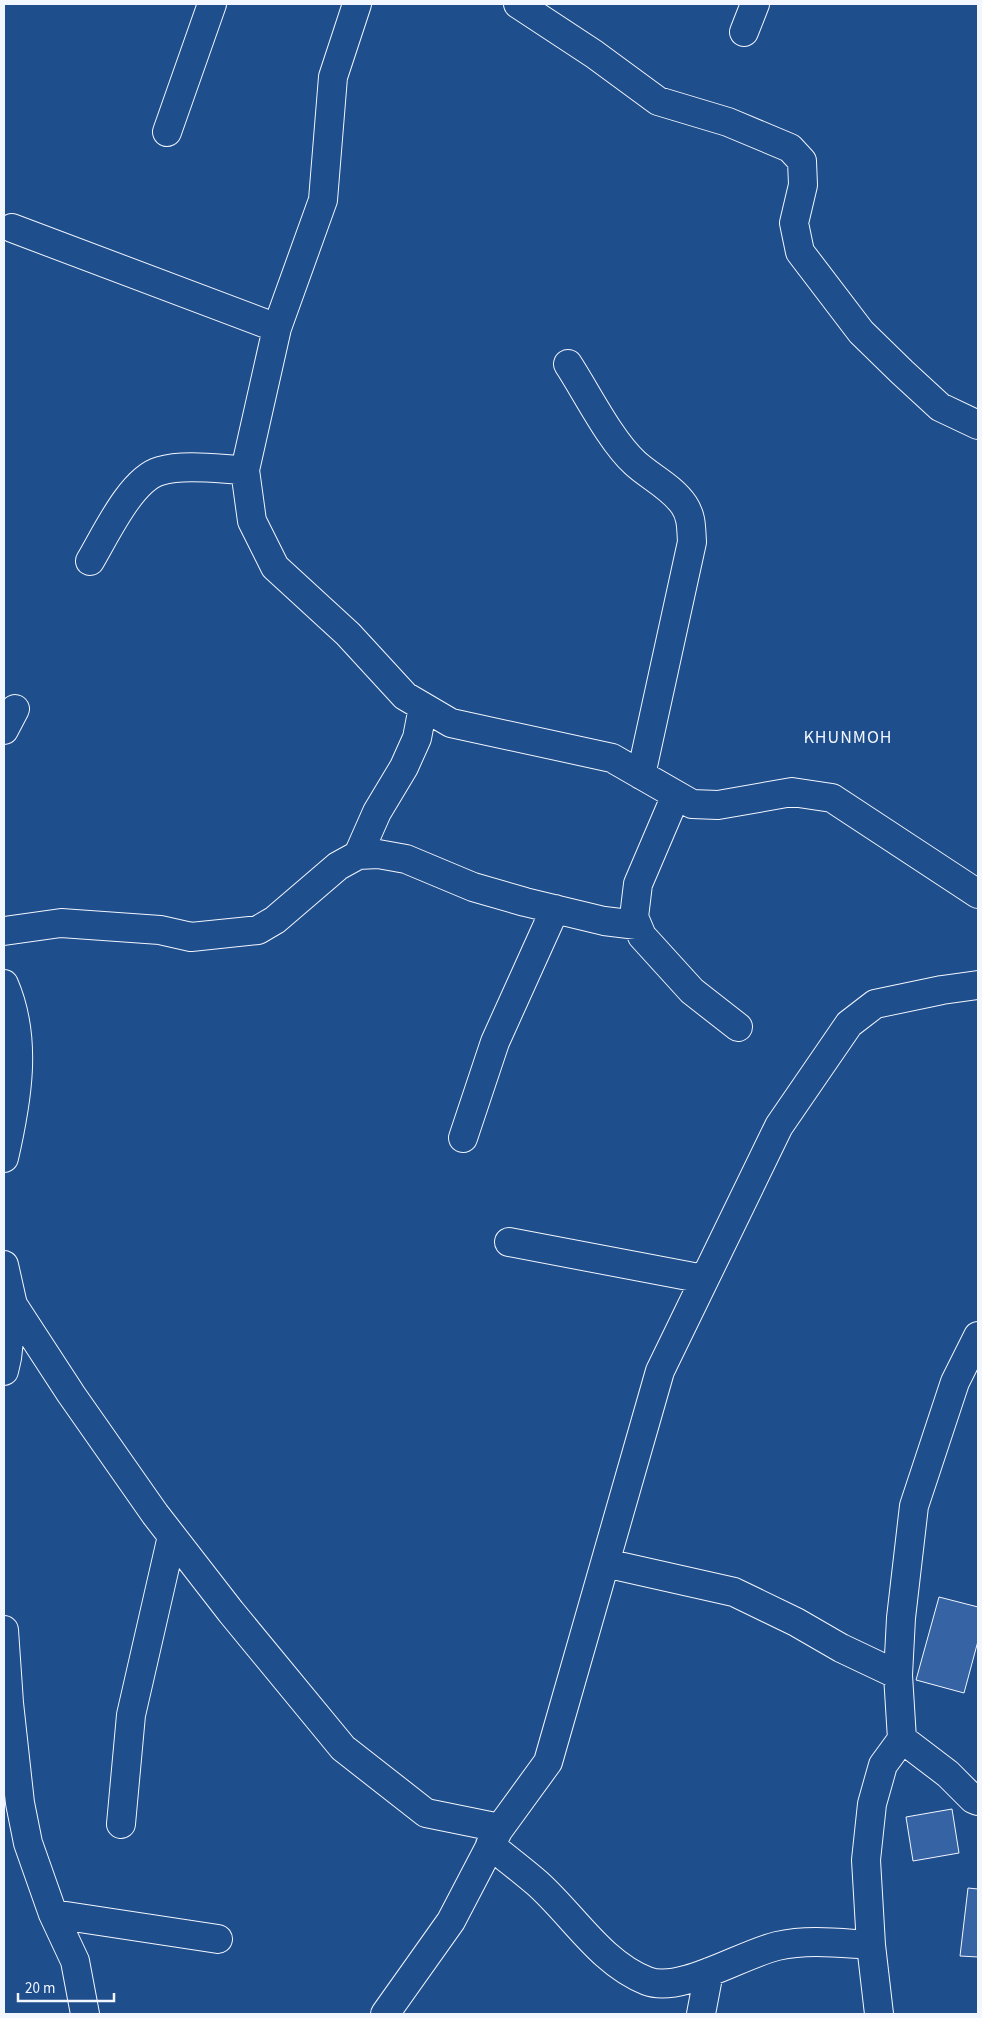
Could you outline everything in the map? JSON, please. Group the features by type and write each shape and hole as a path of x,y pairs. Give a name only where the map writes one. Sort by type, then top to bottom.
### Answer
{"street":[{"path":"167,132 212,4"},
{"path":"357,4 333,77 323,200 277,328 245,470 252,521 275,567 348,634 405,696 451,722 612,758 692,804 718,805 792,792 832,798 978,894"},
{"path":"518,4 594,54 658,101 728,122 790,148 802,162 803,186 794,223 800,252 861,332 902,372 940,407 978,425"},
{"path":"744,32 755,4"},
{"path":"12,228 277,328"},
{"path":"568,364 612,433 634,462 667,487 684,504 691,520 692,542 641,774"},
{"path":"90,561 114,519 144,478 159,471 181,468 245,470"},
{"path":"358,856 377,812 404,767 417,738 423,706"},
{"path":"676,795 638,884 634,917 642,936 692,991 738,1028"},
{"path":"4,931 61,923 160,930 190,937 258,930 275,920 338,866 358,856 378,854 406,859 473,887 604,921 637,926"},
{"path":"463,1138 494,1042 555,909"},
{"path":"4,984 12,1004 20,1054 11,1125 4,1158"},
{"path":"385,2014 451,1921 495,1836 548,1762 660,1371 779,1126 849,1024 876,1004 942,990 978,985"},
{"path":"509,1242 704,1278"},
{"path":"4,1265 13,1305 4,1371"},
{"path":"13,1305 82,1410 172,1536 231,1612 343,1748 426,1813 495,1836 588,1937 621,1966 648,1982 678,1983 776,1946 808,1940 871,1945"},
{"path":"879,2014 871,1945 866,1860 872,1804 883,1765 902,1739 898,1675 901,1618 914,1506 955,1382 978,1336"},
{"path":"121,1824 131,1715 172,1536"},
{"path":"605,1563 734,1592 796,1622 841,1648 898,1675"},
{"path":"4,1630 9,1703 20,1803 28,1843 53,1914 75,1961 85,2014"},
{"path":"902,1739 948,1774 973,1799 978,1801"},
{"path":"53,1914 218,1939"},
{"path":"701,2014 709,1972"}],"building":[{"path":"939,1597 978,1607 978,1641 964,1693 916,1680"},
{"path":"952,1809 959,1853 913,1861 906,1817"},
{"path":"968,1888 978,1889 978,1957 960,1956"}],"district":[{"name":"KHUNMOH","path":"848,737"}]}
